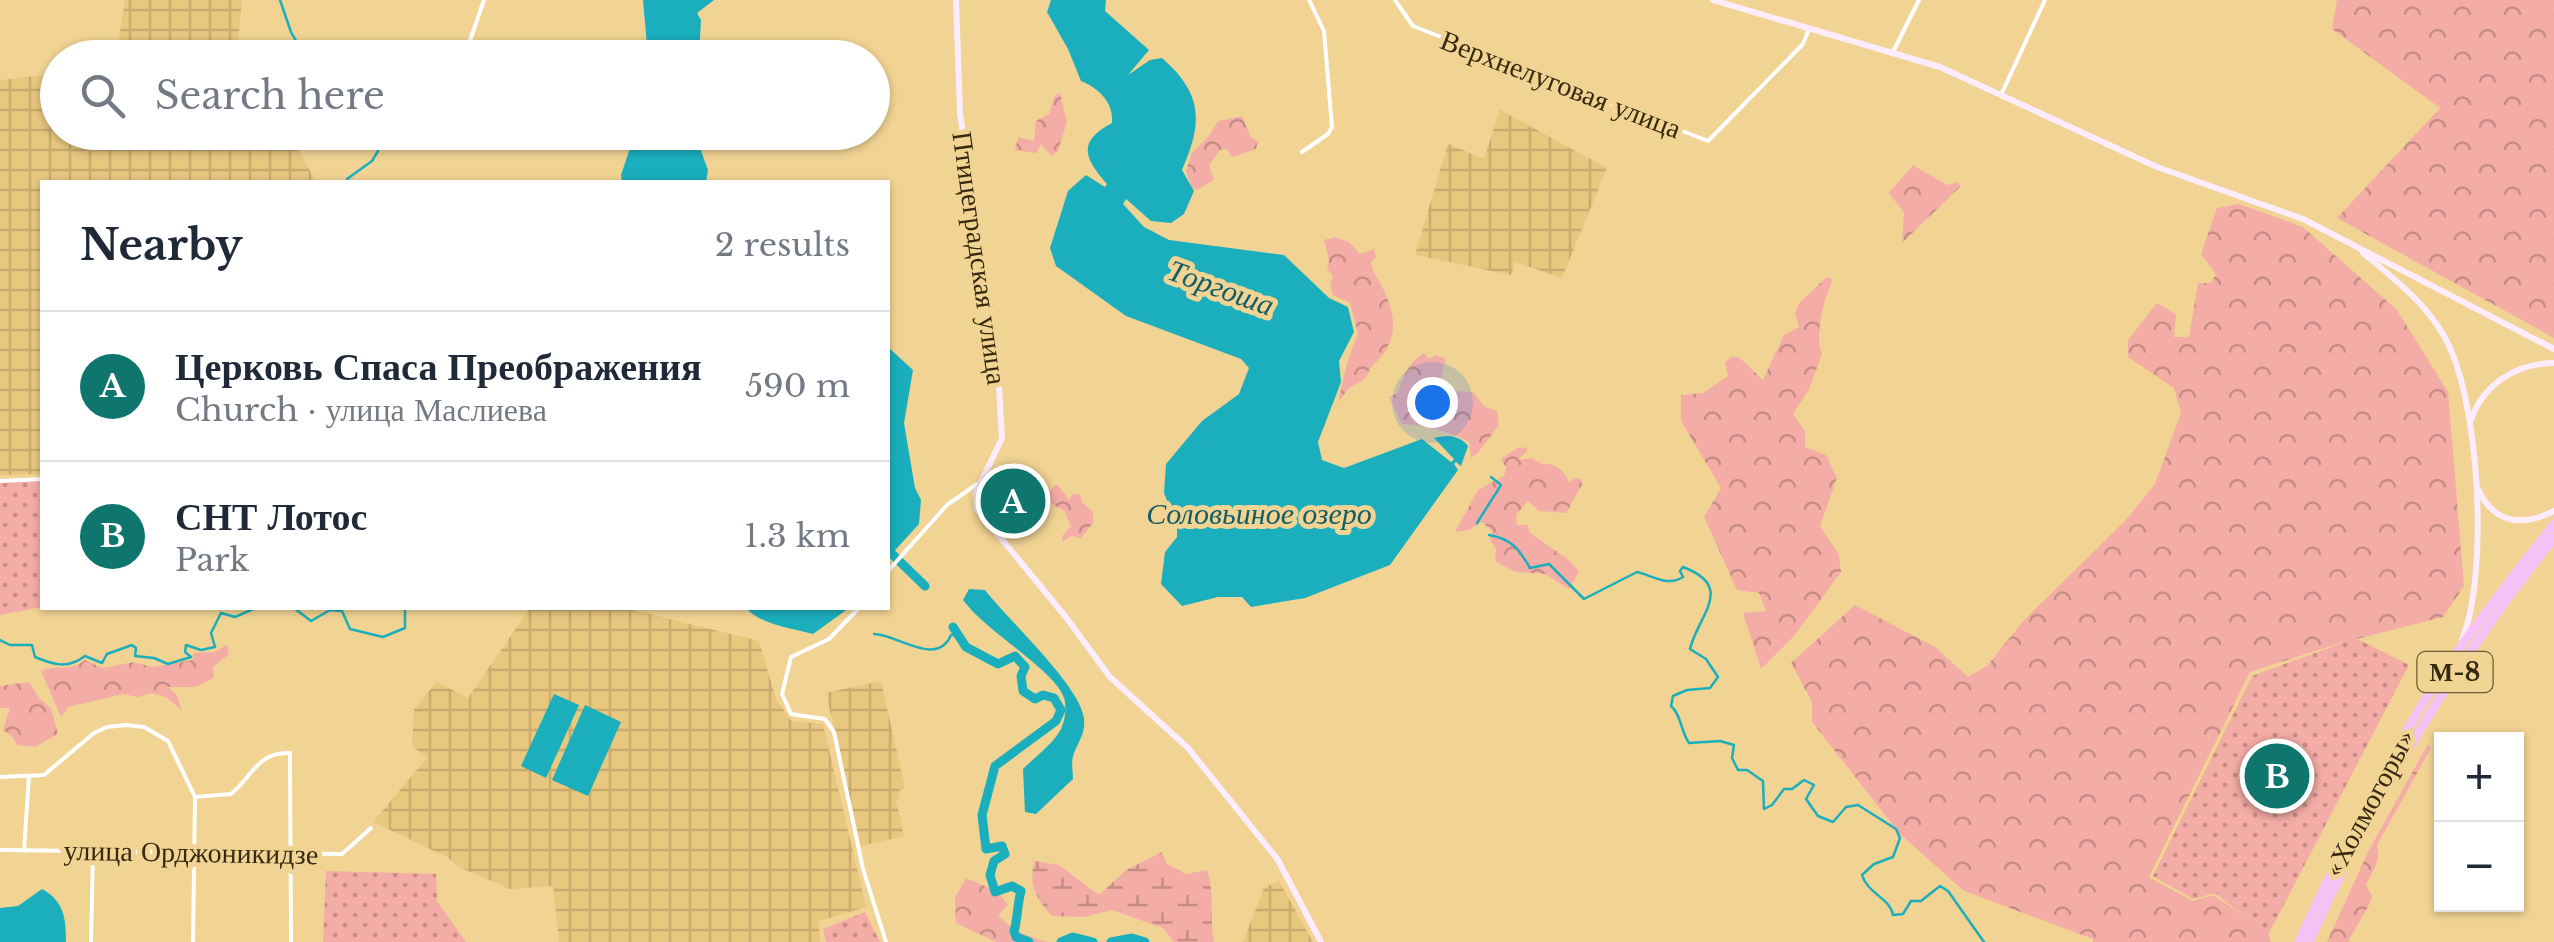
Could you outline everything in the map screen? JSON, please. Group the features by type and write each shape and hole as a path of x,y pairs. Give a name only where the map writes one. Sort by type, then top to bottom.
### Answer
{"highway":[{"name":"«Холмогоры»","path":"2299,942 2362,812 2447,666 2554,524"},
{"name":"«Холмогоры»","path":"2309,942 2363,830 2455,671 2554,538"}],"main road":[{"name":"Птицеградская улица","path":"956,0 961,122 996,338 1002,438 976,493 976,509 1066,616 1110,677 1188,748 1282,867 1321,942"},
{"path":"1713,0 1940,67 2157,167 2303,219 2554,349"},
{"path":"2354,245 2411,295 2438,325 2455,360 2470,426 2476,542 2472,604 2462,640 2447,666"},
{"path":"2470,426 2482,399 2505,376 2531,365 2554,363"},
{"path":"2474,478 2487,506 2504,519 2527,521 2554,511"}],"street":[{"path":"470,40 484,0"},
{"path":"1302,152 1328,134 1332,126 1324,31 1309,0"},
{"name":"Верхнелуговая улица","path":"1396,0 1413,26 1708,141 1803,44 1810,27"},
{"path":"1893,52 1919,0"},
{"path":"2001,94 2046,0"},
{"path":"0,481 40,479"},
{"path":"890,567 947,506 981,482"},
{"path":"856,610 829,639 791,656 782,694 791,714 826,719 834,732 863,869 886,942"},
{"path":"0,777 44,775 76,746 107,727 144,727 168,741 195,797 193,942"},
{"path":"195,797 230,794 269,754 290,753 291,942"},
{"path":"24,851 29,776"},
{"name":"улица Орджоникидзе","path":"0,850 342,854 371,828"},
{"path":"91,942 92,852"}],"shaded area":[{"path":"125,0 242,0 238,40 119,40"},
{"path":"40,76 40,150 299,150 315,180 40,180 40,474 0,475 0,80"},
{"path":"1500,110 1607,168 1562,278 1515,262 1511,275 1415,255 1448,144 1484,159"},
{"path":"529,610 633,610 759,641 776,699 791,721 823,724 866,907 819,921 820,942 559,942 553,886 510,889 373,822 427,758 412,746 414,710 437,682 468,698"},
{"path":"881,681 905,788 899,790 900,798 896,800 904,836 861,846 826,693"},
{"path":"1279,881 1313,942 1243,942 1264,888"}],"green space":[{"path":"2337,0 2554,0 2554,338 2337,218 2440,108 2332,29"},
{"path":"1060,93 1067,122 1058,151 1051,156 1041,144 1036,153 1015,150 1018,137 1034,141 1036,121 1049,114 1055,95"},
{"path":"1242,116 1251,138 1258,141 1256,149 1232,157 1227,149 1220,150 1209,165 1214,180 1197,190 1192,188 1186,172 1191,154 1218,121"},
{"path":"1913,165 1947,185 1958,182 1961,186 1902,243 1904,213 1889,193"},
{"path":"2239,204 2303,227 2397,310 2448,392 2464,586 2443,617 2337,644 2250,672 2149,877 2193,901 2213,895 2268,932 2271,942 2093,942 1964,891 1900,834 1812,722 1812,702 1791,663 1855,605 1935,647 1968,677 1988,665 2024,620 2126,520 2155,484 2181,413 2174,388 2128,357 2128,340 2157,303 2176,314 2174,337 2189,337 2198,283 2211,283 2216,274 2201,254 2217,208"},
{"path":"1335,237 1349,242 1360,254 1374,249 1373,271 1389,301 1393,322 1384,353 1366,378 1348,389 1338,403 1358,334 1350,303 1333,295 1330,284 1333,277 1327,268 1324,240"},
{"path":"1827,277 1833,279 1823,306 1822,354 1809,389 1793,414 1805,431 1805,447 1826,455 1837,478 1820,526 1839,555 1841,572 1794,636 1761,669 1743,613 1766,611 1759,593 1737,590 1704,517 1721,488 1681,421 1681,395 1703,393 1728,376 1725,363 1731,356 1740,358 1763,380 1784,335 1799,327 1795,313 1800,302"},
{"path":"1424,353 1429,359 1436,355 1446,359 1440,383 1453,395 1458,391 1474,393 1485,407 1497,411 1499,425 1471,457 1469,442 1462,438 1402,424 1389,397 1398,393 1407,370"},
{"path":"1519,447 1527,451 1518,460 1532,458 1555,466 1569,483 1574,478 1581,479 1582,485 1566,513 1539,511 1528,501 1516,515 1517,525 1528,525 1529,532 1579,572 1569,589 1545,574 1516,572 1495,561 1492,531 1482,522 1455,532 1478,490 1504,476 1506,468 1501,459"},
{"path":"40,479 40,607 0,615 0,481"},
{"path":"1057,484 1069,500 1073,494 1080,495 1093,512 1093,523 1081,538 1071,536 1062,542 1071,526 1064,511 1041,498"},
{"path":"2356,638 2409,665 2268,935 2215,893 2193,899 2153,876 2252,676"},
{"path":"227,645 229,654 213,667 214,678 196,687 167,687 177,695 181,710 166,697 152,693 138,697 123,694 68,707 61,717 41,671 74,666 85,660 102,668 134,662 152,667 193,660 193,653 214,652"},
{"path":"29,682 51,708 58,734 35,747 17,745 3,730 10,708 0,708 0,686"},
{"path":"2428,744 2431,748 2377,845 2377,860 2366,885 2372,896 2370,903 2348,942 2327,942 2368,852"},
{"path":"1162,852 1167,864 1186,874 1207,870 1214,942 1174,942 1163,928 1112,910 1084,917 1052,916 1035,891 1034,861 1059,865 1099,895 1126,870"},
{"path":"326,871 436,874 437,901 466,942 323,942"},
{"path":"966,878 998,892 1008,905 998,915 1009,925 1049,942 996,942 956,923 955,898"},
{"path":"865,912 880,942 826,942 823,929"}],"water":[{"path":"643,0 714,0 697,13 701,20 700,40 647,40"},
{"name":"Соловьиное озеро","path":"1051,0 1106,0 1105,11 1149,50 1128,75 1150,60 1162,58 1192,97 1196,123 1182,170 1194,191 1184,214 1171,223 1151,221 1126,199 1123,204 1144,227 1169,240 1284,255 1329,298 1348,307 1354,332 1339,361 1341,382 1318,442 1322,460 1344,468 1422,439 1451,462 1454,459 1434,438 1453,437 1468,446 1461,466 1454,464 1458,470 1390,565 1305,598 1251,607 1242,597 1218,597 1182,606 1161,584 1165,552 1177,537 1177,526 1164,493 1166,464 1202,421 1239,394 1249,368 1241,359 1126,316 1056,266 1050,248 1068,191 1086,175 1105,187 1107,184 1093,167 1088,151 1093,137 1112,123 1112,115 1104,97 1081,81 1047,12"},
{"path":"629,150 701,150 708,170 706,180 622,180"},
{"path":"890,349 913,370 904,423 915,488 921,500 919,524 890,556"},
{"path":"969,589 985,590 1042,653 1080,705 1084,724 1072,759 1073,779 1036,814 1025,812 1023,769 1061,729 1064,698 1048,675 973,612 963,600"},
{"path":"748,610 846,610 813,634"},
{"path":"554,694 579,705 546,778 521,766"},
{"path":"585,705 621,722 588,796 552,780"},
{"path":"42,889 62,911 66,942 0,942 0,908 18,906"}],"waterway":[{"path":"280,0 296,40"},
{"path":"347,180 372,161 378,151"},
{"name":"Торгоша","path":"1477,523 1501,485 1491,477"},
{"name":"Торгоша","path":"1489,535 1514,546 1530,568 1549,564 1584,599 1637,572 1666,581 1683,577 1683,567 1699,575 1708,583 1711,593 1690,649 1706,659 1718,677 1710,688 1673,696 1671,706 1689,743 1720,741 1734,745 1732,758 1738,770 1747,770 1763,781 1764,809 1784,789 1792,789 1804,780 1814,785 1806,799 1818,816 1833,822 1846,807 1858,805 1896,829 1900,838 1893,857 1874,864 1862,875 1869,887 1893,915 1903,914 1911,901 1921,901 1940,886 1948,891 1984,942"},
{"path":"891,553 925,586"},
{"path":"0,640 10,645 32,645 35,657 55,664 73,663 85,656 102,663 107,654 132,645 136,648 135,656 168,664 191,657 185,652 186,645 201,650 215,647 211,633 221,613 235,617 251,610"},
{"path":"297,610 311,621 330,610"},
{"path":"330,610 342,611 350,629 383,637 405,628 405,610"},
{"path":"953,627 966,647 998,664 1015,656 1025,667 1021,676 1023,691 1035,699 1043,695 1054,698 1061,710 1056,721 995,766 982,815 986,849 1002,846 1005,854 994,861 990,875 995,892 1012,886 1021,891 1014,931 1016,937 1029,942"},
{"path":"874,634 927,649 936,649 951,635 957,635"},
{"path":"1061,942 1073,937 1093,942"},
{"path":"1111,942 1132,938 1145,942"}],"place":[{"name":"Церковь Спаса Преображения","path":"1013,501"},
{"name":"СНТ Лотос","path":"2277,776"}]}
